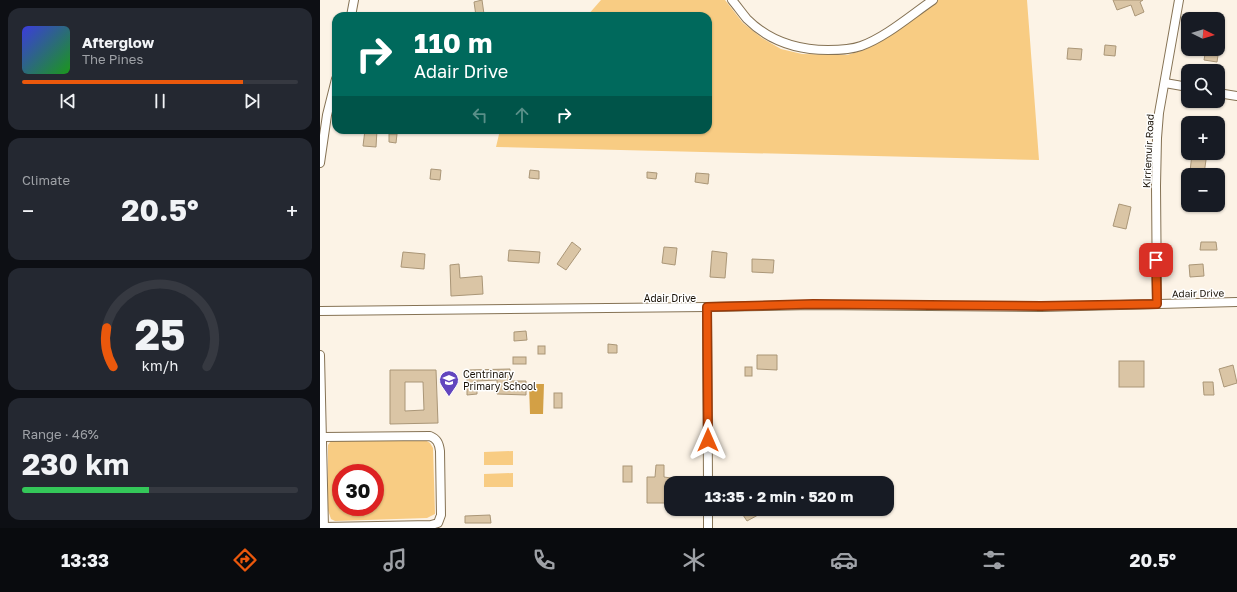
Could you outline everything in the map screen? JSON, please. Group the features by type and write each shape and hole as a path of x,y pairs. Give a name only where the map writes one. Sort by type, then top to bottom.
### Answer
{"street":[{"path":"352,12 354,0"},
{"path":"732,0 748,19 766,34 782,43 800,48 816,50 845,50 861,46 886,33 933,0"},
{"name":"Kirriemuir Road","path":"1157,304 1157,138 1159,113 1179,0"},
{"path":"1165,83 1181,86"},
{"path":"1225,94 1237,96"},
{"path":"320,163 332,97"},
{"name":"Adair Drive","path":"320,310 707,307 813,304 1041,306 1237,302"},
{"path":"707,307 708,476"},
{"path":"320,355 323,437 322,504 324,527 430,525 438,523 441,515 440,451 438,441 435,438 430,436 323,437"},
{"path":"708,516 708,528"}],"shaded area":[{"path":"601,0 725,0 743,23 762,38 781,49 802,54 847,55 864,50 878,43 936,0 1027,0 1039,160 496,147 499,134 712,134 712,12 590,12"},
{"path":"529,384 544,384 543,414 530,414"},
{"path":"425,440 430,443 433,448 435,514 427,518 335,521 331,519 328,510 328,445 331,441"},
{"path":"513,451 513,465 484,465 484,452"},
{"path":"513,473 513,487 484,487 484,474"}],"building":[{"path":"482,0 484,12 475,12 474,2"},
{"path":"1113,0 1143,0 1140,2 1144,12 1135,16 1131,5 1117,10"},
{"path":"1105,45 1116,46 1115,56 1104,55"},
{"path":"1068,48 1082,49 1081,60 1067,59"},
{"path":"1205,56 1218,56 1217,62 1204,60"},
{"path":"364,134 377,134 376,147 363,146"},
{"path":"389,134 397,134 396,143 389,142"},
{"path":"1191,160 1206,160 1205,168 1190,168"},
{"path":"431,169 441,170 440,180 430,179"},
{"path":"530,170 539,171 539,179 529,178"},
{"path":"647,172 657,173 656,179 647,178"},
{"path":"696,173 709,174 708,184 695,182"},
{"path":"1119,204 1131,207 1126,229 1113,226"},
{"path":"572,242 581,249 566,270 557,264"},
{"path":"1201,242 1216,242 1217,250 1200,250"},
{"path":"664,247 677,248 675,265 662,263"},
{"path":"509,250 540,252 539,263 508,261"},
{"path":"712,251 727,253 725,278 710,277"},
{"path":"403,252 425,254 424,269 401,267"},
{"path":"752,259 774,260 773,273 752,272"},
{"path":"459,264 460,278 482,276 483,294 451,296 450,265"},
{"path":"1203,264 1204,276 1190,277 1189,265"},
{"path":"526,331 527,340 514,341 514,332"},
{"path":"608,344 617,345 617,353 608,353"},
{"path":"538,346 545,346 545,354 538,354"},
{"path":"757,355 777,355 777,370 757,369"},
{"path":"513,357 526,357 526,364 513,364"},
{"path":"1119,361 1144,361 1144,387 1119,387"},
{"path":"1233,365 1237,383 1224,387 1219,369"},
{"path":"745,367 752,367 752,376 745,376"},
{"path":"510,369 510,381 526,381 526,395 497,394 497,380 477,381 477,394 467,395 467,370"},
{"path":"390,370 436,370 438,423 390,424","holes":["405,382 423,382 424,410 405,411"]},
{"path":"1203,382 1213,382 1214,395 1204,395"},
{"path":"554,393 562,393 562,408 554,408"},
{"path":"656,465 664,465 664,503 647,503 647,477 655,477"},
{"path":"623,466 632,466 632,482 623,482"},
{"path":"490,515 491,523 465,523 465,516"},
{"path":"744,516 756,516 747,521"}],"place":[{"name":"Centrinary Primary School","path":"449,397"}],"route":[{"path":"708,440 707,307 813,304 1041,306 1157,304 1156,260"}]}
